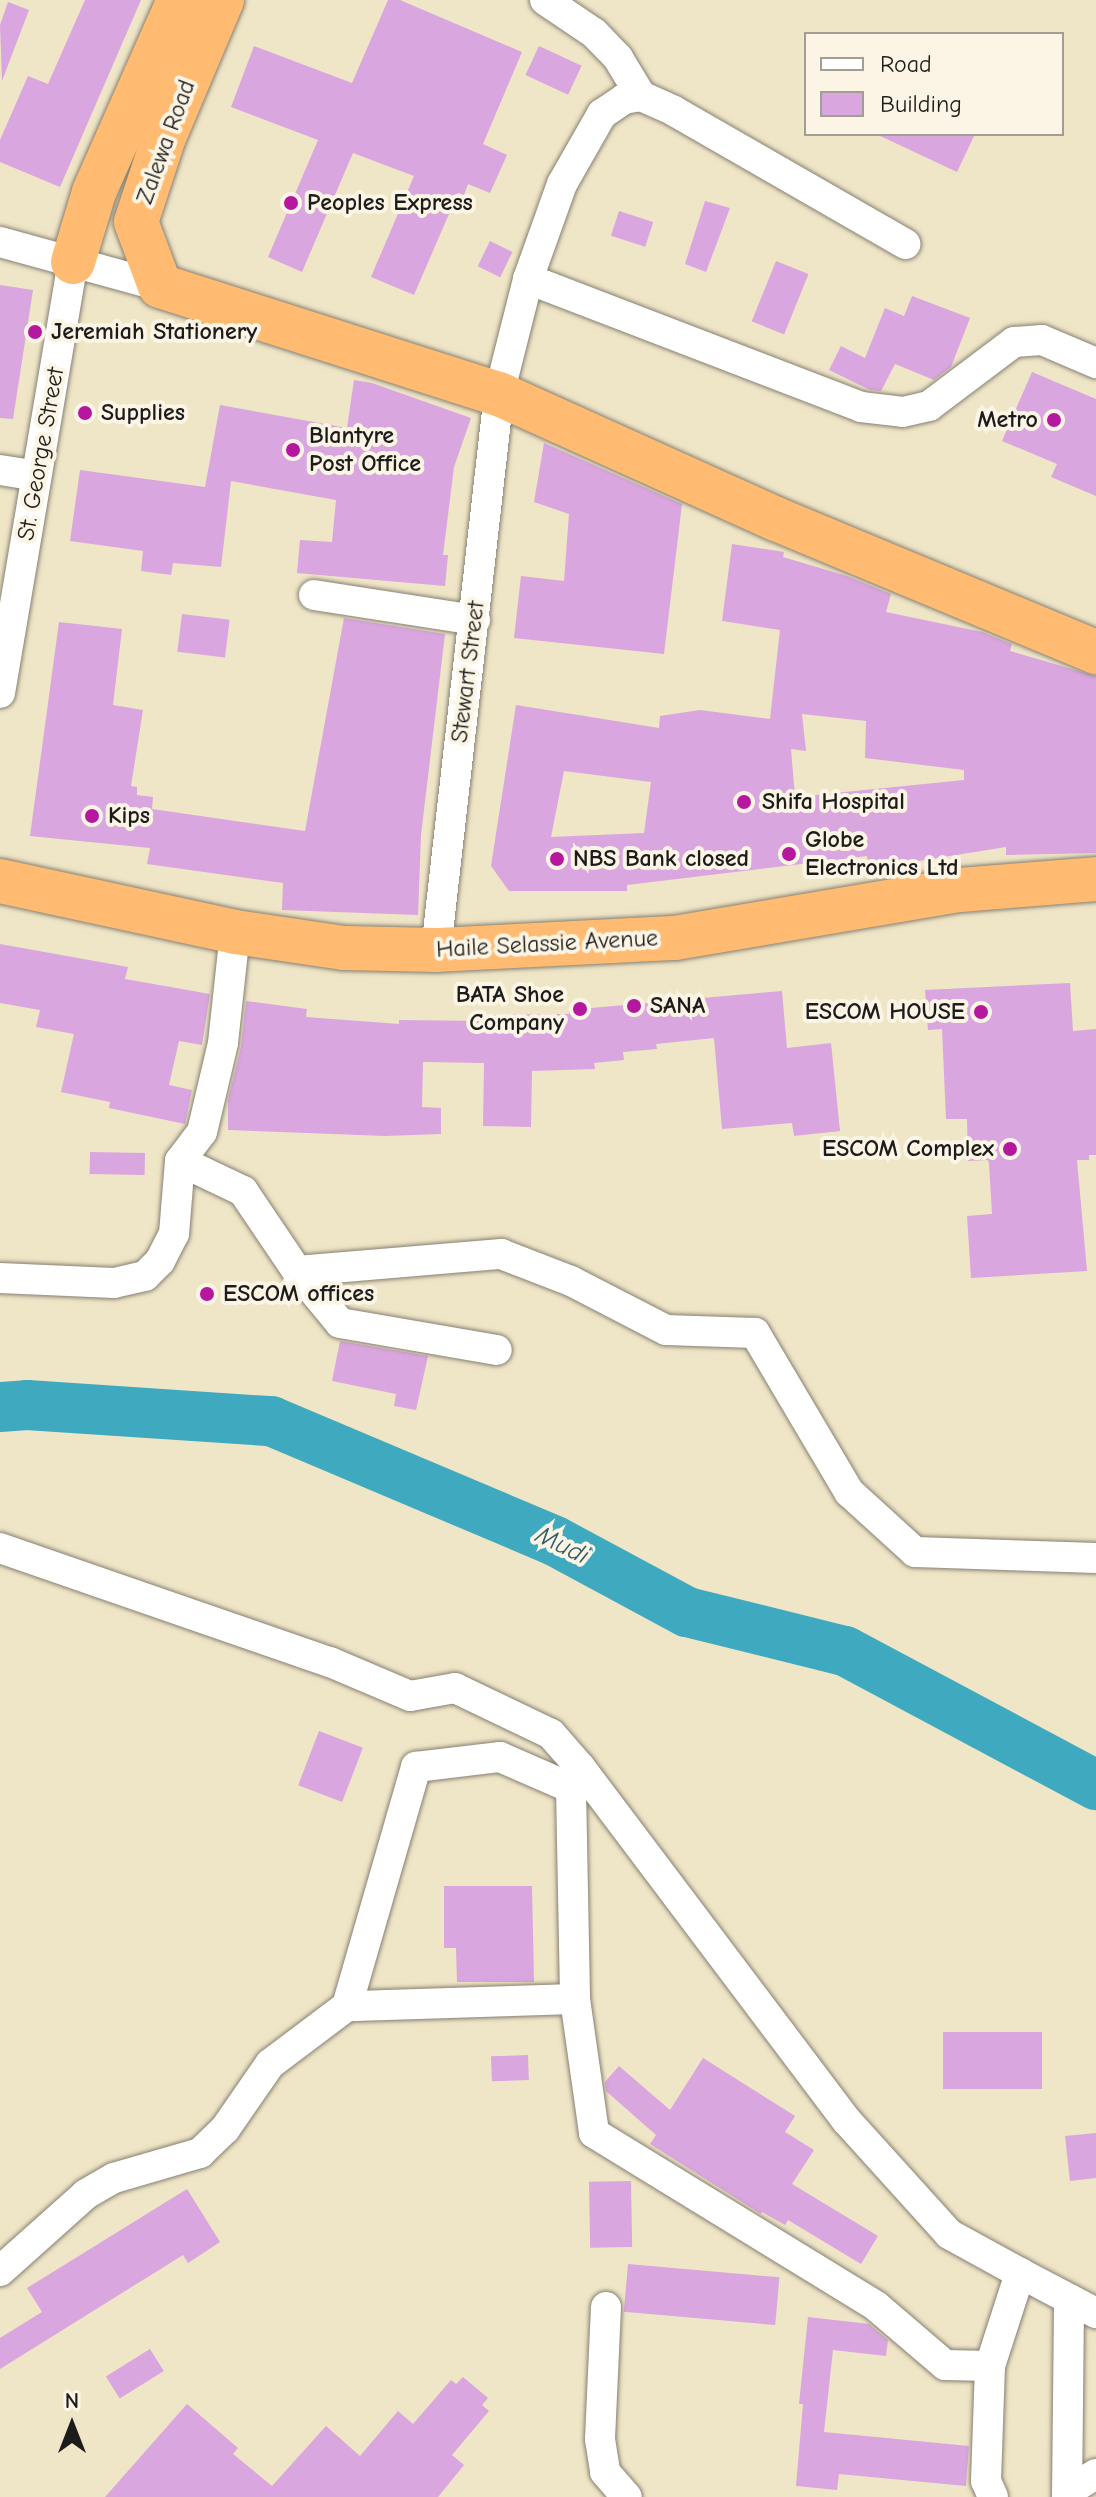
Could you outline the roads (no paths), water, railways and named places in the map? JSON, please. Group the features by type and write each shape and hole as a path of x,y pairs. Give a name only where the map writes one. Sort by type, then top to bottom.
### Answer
{"highway":[{"name":"Zalewa Road","path":"73,262 94,192 179,0"},
{"name":"Zalewa Road","path":"160,286 136,222 163,140 222,0"},
{"path":"160,286 499,394 776,519 1096,652"},
{"name":"Haile Selassie Avenue","path":"0,881 235,932 344,948 436,950 675,938 960,890 1096,879"}],"street":[{"path":"545,0 594,33 618,58 641,96 674,111 905,244"},
{"name":"Stewart Street","path":"436,950 499,394 528,279 562,184 602,114 624,99 641,96"},
{"path":"0,242 160,286"},
{"name":"St. George Street","path":"0,693 73,262"},
{"path":"528,279 861,407 903,412 929,406 1014,342 1042,340 1096,363"},
{"path":"0,470 36,476"},
{"path":"314,595 475,620"},
{"path":"0,1278 114,1283 145,1276 160,1261 174,1234 180,1161 202,1132 223,1043 235,932"},
{"path":"180,1161 243,1191 297,1271 340,1323 497,1350"},
{"path":"297,1271 501,1254 571,1281 666,1330 755,1333 849,1492 915,1552 1096,1558"},
{"path":"0,1548 330,1662 410,1696 455,1688 551,1734 580,1767 847,2121 949,2234 1096,2313"},
{"path":"347,2006 416,1767 500,1757 571,1788 575,1999 594,2133 876,2306 945,2365 990,2366"},
{"path":"0,2271 86,2194 114,2178 200,2153 225,2129 270,2064 347,2006 575,1999"},
{"path":"993,2497 986,2481 990,2366 1020,2273"},
{"path":"1067,2495 1069,2299"},
{"path":"606,2307 600,2439 605,2472 627,2497"},
{"path":"1067,2495 1096,2474"}],"waterway":[{"name":"Mudi","path":"0,1407 27,1405 271,1421 555,1541 687,1612 845,1651 1096,1785"}],"place":[{"name":"Peoples Express","path":"291,203"},
{"name":"Jeremiah Stationery","path":"35,332"},
{"name":"Supplies","path":"85,413"},
{"name":"Metro","path":"1054,420"},
{"name":"Blantyre Post Office","path":"293,450"},
{"name":"Shifa Hospital","path":"744,802"},
{"name":"Kips","path":"92,816"},
{"name":"Globe Electronics Ltd","path":"789,854"},
{"name":"NBS Bank closed","path":"557,859"},
{"name":"SANA","path":"634,1006"},
{"name":"BATA Shoe Company","path":"580,1009"},
{"name":"ESCOM HOUSE","path":"981,1012"},
{"name":"ESCOM Complex","path":"1010,1149"},
{"name":"ESCOM offices","path":"207,1294"}]}
